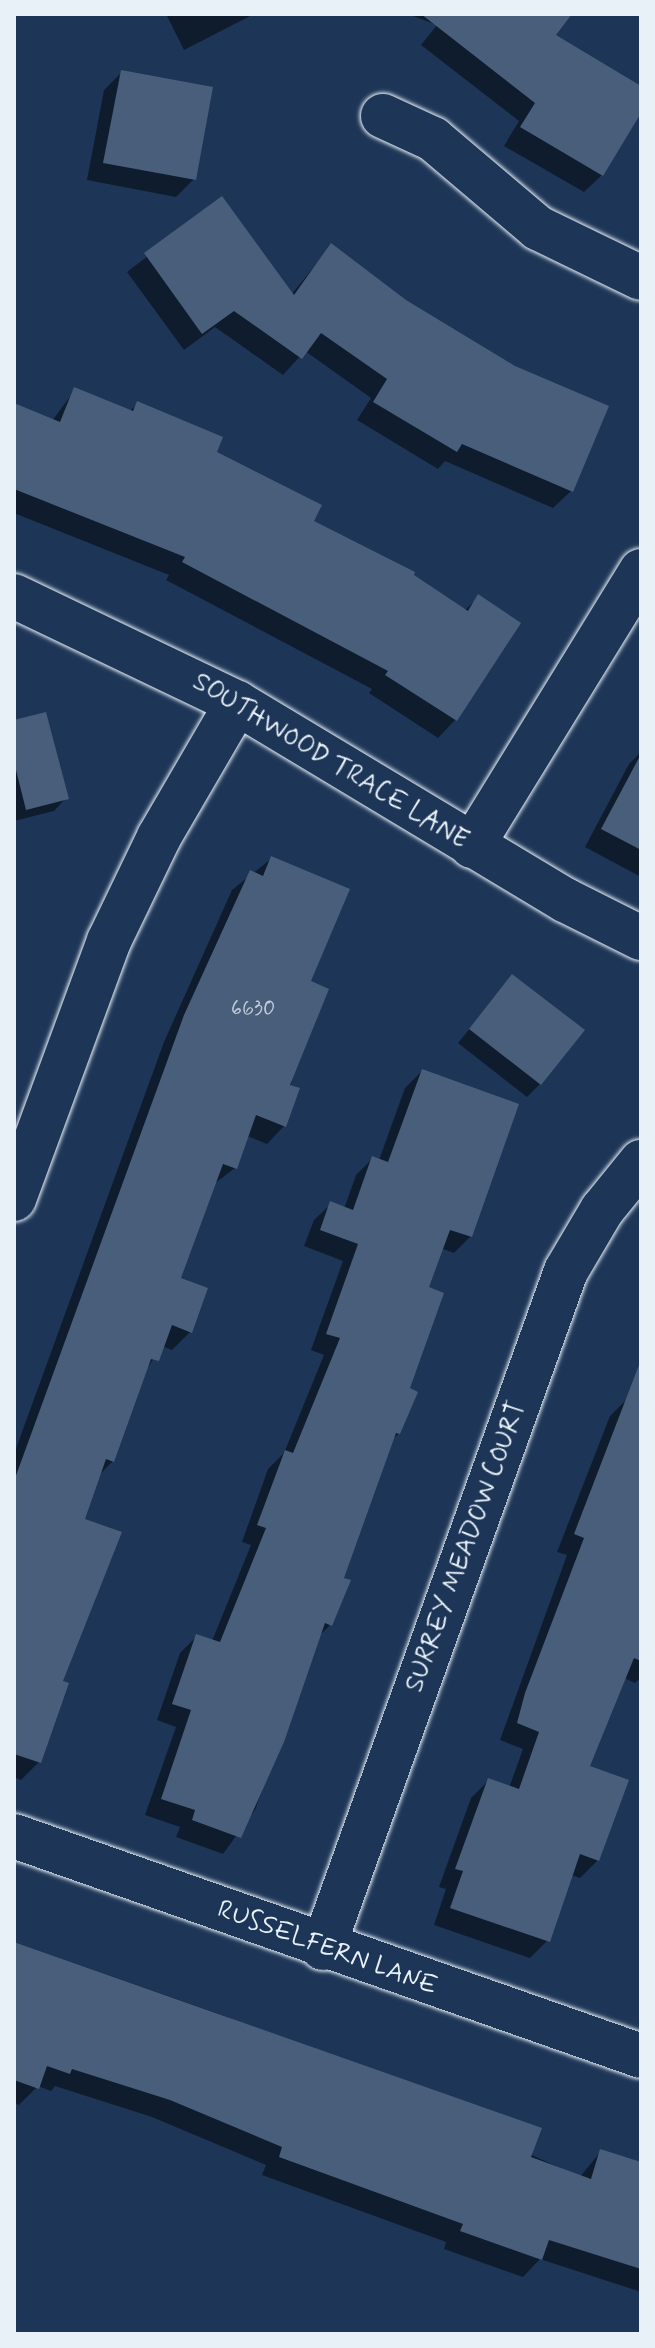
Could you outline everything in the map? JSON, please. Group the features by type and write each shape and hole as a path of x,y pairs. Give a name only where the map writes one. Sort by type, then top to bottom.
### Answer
{"street":[{"path":"383,116 433,139 538,228 641,278"},
{"path":"472,846 641,571"},
{"name":"SOUTHWOOD TRACE LANE","path":"14,596 237,703 472,846 641,938"},
{"path":"14,1199 109,941 159,837 237,703"},
{"name":"SURREY MEADOW COURT","path":"323,1948 566,1271 602,1210 641,1162"},
{"name":"RUSSELFERN LANE","path":"14,1836 323,1948 641,2056"}],"building":[{"path":"421,14 572,14 556,35 641,86 641,113 603,176 520,127 535,103"},
{"path":"121,70 213,87 196,180 103,163"},
{"path":"222,196 294,295 331,243 406,300 515,366 609,406 573,492 462,444 457,452 373,402 387,379 321,333 302,359 234,311 202,334 144,253"},
{"path":"74,387 133,411 137,401 223,437 217,452 322,505 314,521 415,572 414,575 468,611 478,594 521,623 457,721 385,675 388,671 182,562 185,557 14,489 14,403 60,422"},
{"path":"46,712 69,799 26,810 14,762 14,720"},
{"path":"641,754 641,850 601,829"},
{"path":"271,856 350,889 311,981 329,989 290,1085 300,1088 286,1127 256,1115 237,1169 223,1164 181,1278 208,1288 192,1333 172,1325 159,1361 151,1359 114,1462 106,1459 85,1519 122,1532 63,1681 69,1683 41,1763 14,1754 14,1481 184,1015 250,870 263,876"},
{"path":"512,974 585,1030 541,1085 469,1029"},
{"path":"422,1069 519,1104 472,1237 450,1230 429,1287 444,1293 410,1388 418,1392 400,1434 396,1433 344,1578 351,1580 332,1626 325,1623 284,1742 241,1838 192,1820 195,1810 161,1799 191,1710 172,1704 196,1634 220,1642 266,1528 257,1525 285,1450 293,1453 340,1338 326,1334 358,1244 320,1230 330,1201 353,1210 372,1156 388,1162"},
{"path":"639,1365 641,1661 634,1658 590,1766 629,1780 599,1861 580,1854 550,1942 450,1908 463,1871 455,1869 488,1778 519,1789 539,1732 517,1723 525,1693 584,1538 574,1534"},
{"path":"14,1942 542,2128 531,2157 591,2179 600,2149 641,2162 641,2269 549,2240 542,2260 460,2231 463,2224 279,2157 282,2147 170,2100 72,2069 70,2074 47,2066 39,2089 14,2080"}]}
